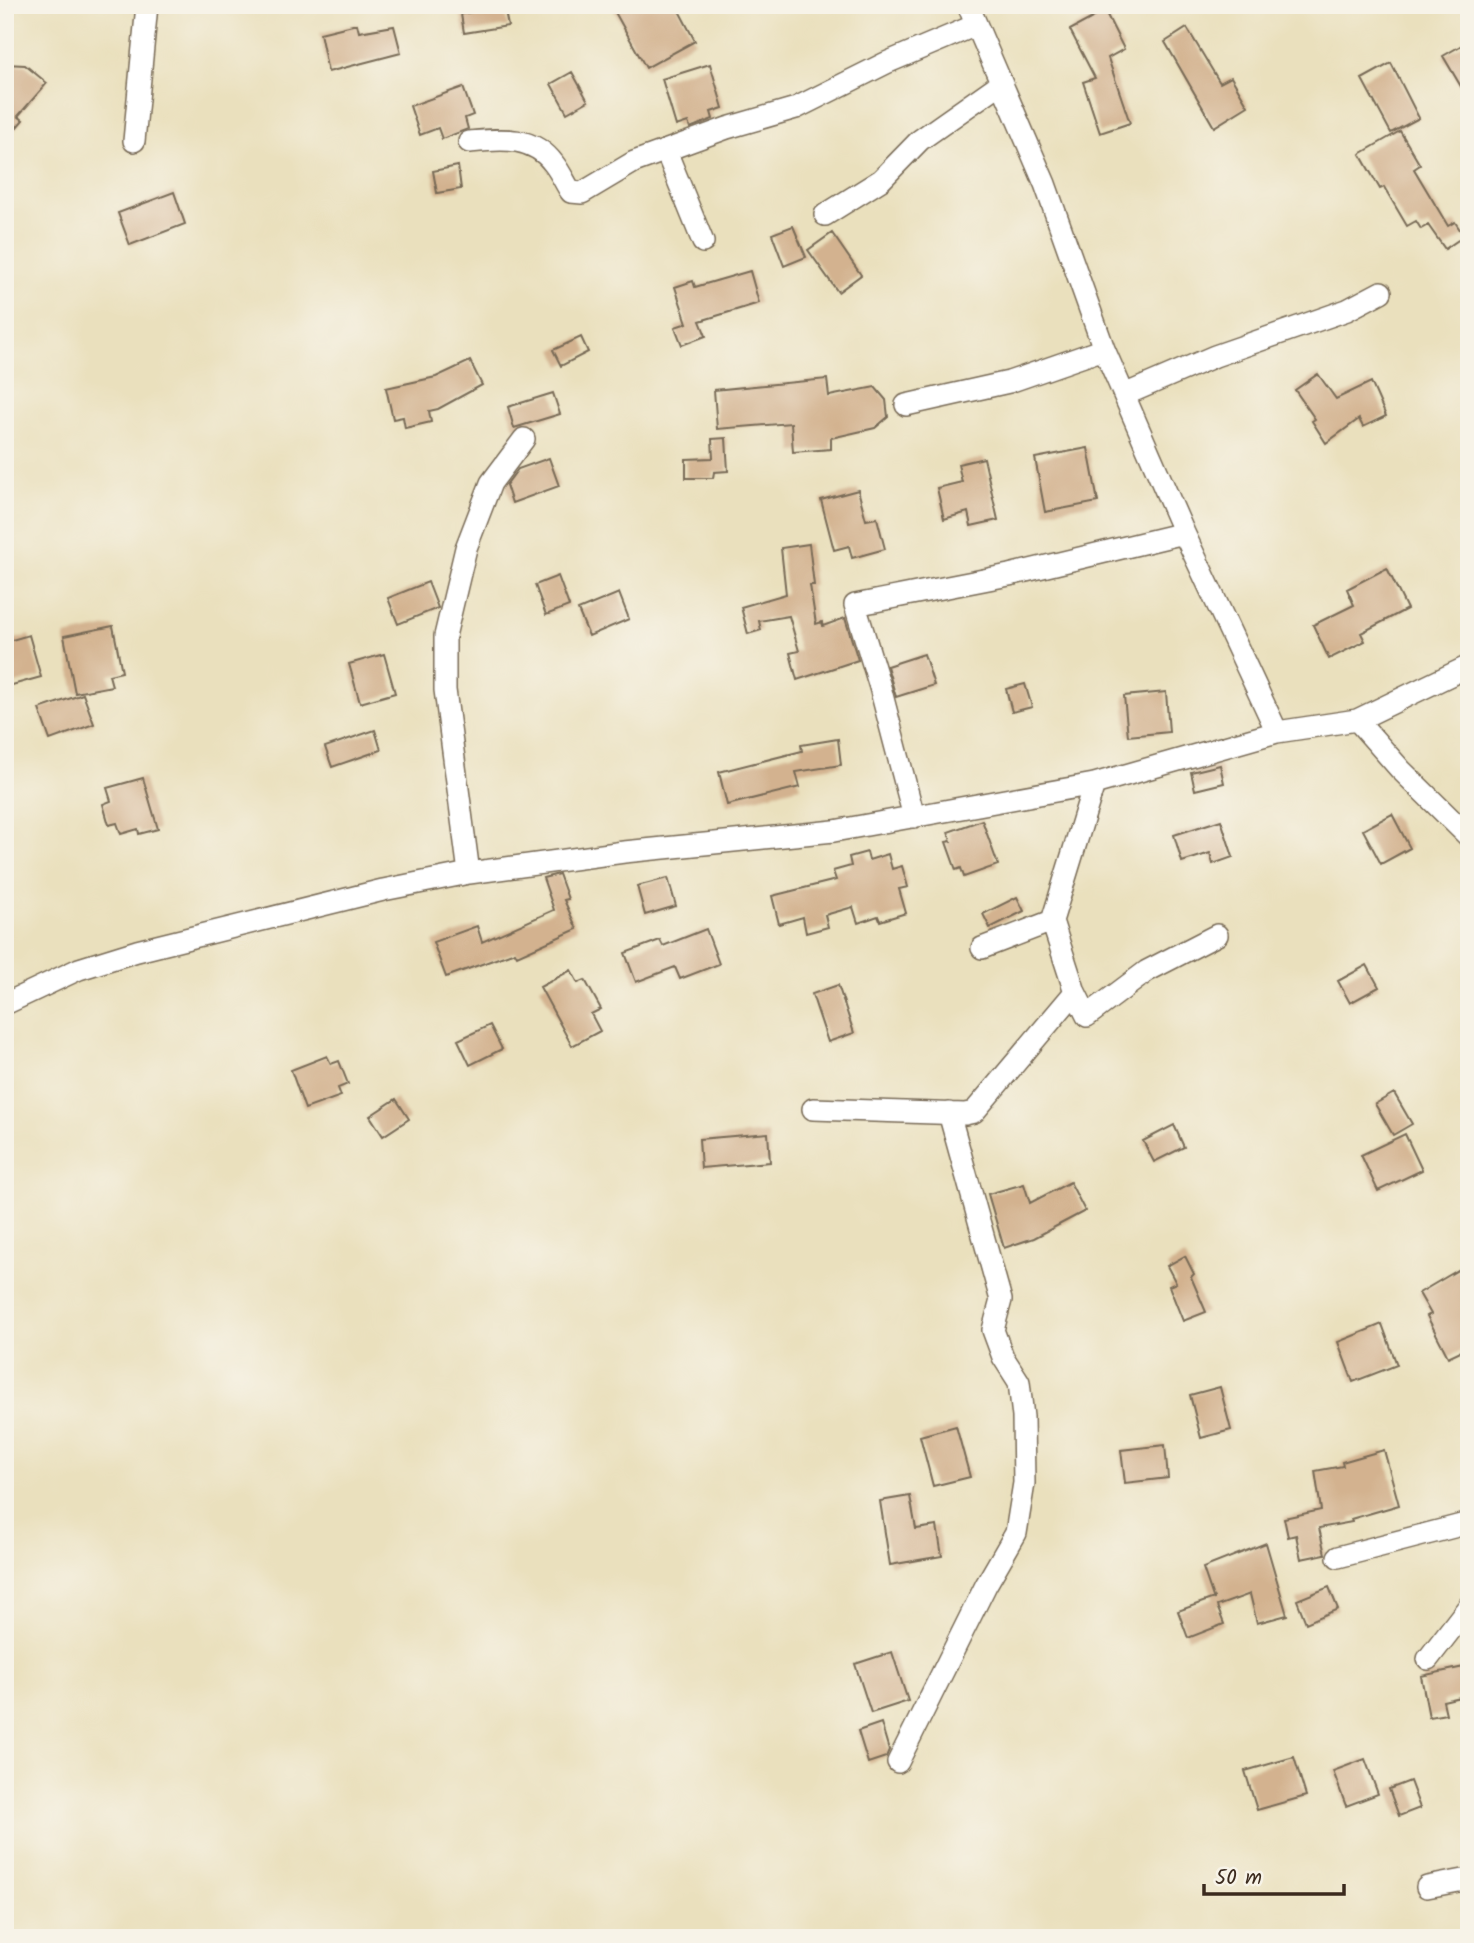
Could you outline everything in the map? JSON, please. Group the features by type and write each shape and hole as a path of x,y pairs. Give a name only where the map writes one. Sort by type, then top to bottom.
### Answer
{"street":[{"path":"134,141 147,5"},
{"path":"469,142 506,138 532,145 554,163 571,192 582,193 634,162 727,128 796,108 886,64 976,12 1001,83 1045,184 1104,349 1184,533 1277,732"},
{"path":"825,215 881,180 920,140 1001,83"},
{"path":"666,150 703,242"},
{"path":"1124,395 1215,356 1348,310 1381,292"},
{"path":"906,405 1009,382 1104,349"},
{"path":"469,873 445,690 445,636 466,548 491,483 524,439"},
{"path":"914,817 855,605 1009,575 1184,533"},
{"path":"5,1004 79,969 137,951 383,890 469,873 624,852 834,831 1094,784 1277,732 1357,720 1469,666"},
{"path":"1357,720 1400,769 1469,837"},
{"path":"1094,784 1052,921 1087,1016 1147,971 1217,935"},
{"path":"982,948 1052,921"},
{"path":"813,1110 965,1114 974,1112 1076,992"},
{"path":"898,1762 986,1585 1016,1533 1024,1483 1023,1418 1019,1382 1003,1357 993,1330 1000,1300 949,1113"},
{"path":"1338,1557 1469,1523"},
{"path":"1428,1659 1469,1606"},
{"path":"1427,1887 1469,1879"}],"building":[{"path":"611,5 676,5 695,41 646,68"},
{"path":"504,6 508,26 464,33 461,14"},
{"path":"1105,11 1124,49 1108,58 1130,123 1100,133 1083,82 1095,78 1070,30"},
{"path":"357,24 359,32 394,26 401,53 328,72 320,33"},
{"path":"1187,28 1220,83 1231,77 1248,106 1214,127 1165,42"},
{"path":"1469,41 1469,100 1443,56"},
{"path":"1391,63 1419,118 1391,133 1362,79"},
{"path":"5,64 25,65 47,83 18,116 23,120 5,141"},
{"path":"710,64 723,108 711,112 713,119 690,128 688,122 676,126 662,79"},
{"path":"572,72 588,101 567,113 551,84"},
{"path":"463,87 473,115 465,118 468,129 442,139 438,128 420,135 410,106"},
{"path":"1400,131 1420,165 1414,169 1448,226 1455,222 1464,236 1445,249 1428,225 1421,229 1416,221 1407,226 1384,187 1380,189 1360,154"},
{"path":"458,166 461,189 437,193 433,171"},
{"path":"174,192 185,224 130,245 118,213"},
{"path":"793,226 806,257 784,266 772,234"},
{"path":"832,233 861,275 838,292 808,250"},
{"path":"750,271 759,303 700,321 706,336 682,345 675,327 687,323 675,287 693,281 695,287"},
{"path":"581,337 588,352 561,366 553,350"},
{"path":"470,361 482,385 438,409 429,411 431,422 405,428 403,417 393,419 386,388 436,377"},
{"path":"1318,374 1336,399 1371,382 1386,416 1363,427 1359,419 1326,443 1312,421 1315,419 1295,390"},
{"path":"827,379 829,396 875,387 886,400 888,417 875,428 831,438 831,449 793,452 791,423 717,429 714,390"},
{"path":"553,393 560,414 514,428 508,407"},
{"path":"726,438 728,471 714,472 713,478 686,478 686,459 713,458 712,439"},
{"path":"1088,448 1098,502 1045,512 1035,458"},
{"path":"549,458 559,486 512,503 506,485 518,469"},
{"path":"984,458 998,520 971,526 968,512 944,519 937,488 962,482 958,464"},
{"path":"858,490 866,520 877,518 885,549 852,558 849,546 834,550 821,500"},
{"path":"809,544 814,585 810,585 816,624 822,622 823,626 845,618 858,660 797,680 790,653 799,651 789,616 759,621 761,630 748,634 741,607 786,594 781,548"},
{"path":"1387,568 1407,609 1361,633 1365,641 1329,659 1313,625 1354,605 1347,589"},
{"path":"558,576 569,606 546,615 535,585"},
{"path":"428,582 438,608 398,624 388,598"},
{"path":"619,593 629,619 589,636 578,610"},
{"path":"113,626 122,672 109,675 112,686 75,693 64,636"},
{"path":"29,635 41,677 5,687 5,642"},
{"path":"384,654 395,693 360,703 349,664"},
{"path":"924,654 934,685 896,697 887,666"},
{"path":"1025,684 1032,707 1012,712 1006,689"},
{"path":"1166,692 1169,732 1128,736 1124,696"},
{"path":"83,694 94,724 50,740 39,709"},
{"path":"375,730 381,750 332,767 325,747"},
{"path":"838,739 841,765 796,772 800,787 727,805 719,772 802,751 801,745"},
{"path":"1220,765 1224,783 1195,790 1191,772"},
{"path":"143,778 158,829 139,834 138,829 121,834 117,823 109,825 103,804 111,801 107,788"},
{"path":"1392,814 1410,848 1381,864 1363,830"},
{"path":"982,820 998,865 964,877 961,868 956,870 946,842 951,841 948,832"},
{"path":"1221,820 1233,857 1213,864 1210,853 1182,862 1174,835"},
{"path":"867,852 869,860 888,854 892,869 902,866 908,887 899,889 906,913 880,921 878,916 858,923 853,907 825,915 828,927 806,933 803,917 779,924 772,896 836,880 833,871 851,866 849,857"},
{"path":"559,874 568,899 564,900 577,929 517,956 515,952 446,977 433,942 477,926 482,942 554,910 543,878"},
{"path":"668,878 676,906 645,915 637,886"},
{"path":"1017,897 1024,911 990,928 983,914"},
{"path":"706,929 719,964 680,979 675,967 636,982 625,953 660,940 663,946"},
{"path":"1367,965 1379,987 1350,1003 1338,981"},
{"path":"571,970 578,983 585,980 601,1009 591,1014 600,1031 572,1046 540,987"},
{"path":"838,985 854,1033 828,1042 812,994"},
{"path":"490,1025 502,1049 470,1065 458,1040"},
{"path":"327,1056 331,1064 339,1061 348,1084 338,1088 341,1096 305,1109 291,1070"},
{"path":"1394,1093 1412,1124 1393,1135 1375,1104"},
{"path":"396,1099 409,1119 383,1136 370,1116"},
{"path":"1174,1125 1184,1147 1154,1162 1143,1141"},
{"path":"768,1133 770,1162 701,1168 699,1139"},
{"path":"1405,1134 1422,1170 1378,1191 1361,1155"},
{"path":"1070,1182 1085,1211 1034,1238 1004,1248 988,1194 1024,1184 1030,1203"},
{"path":"1185,1256 1194,1274 1191,1277 1206,1312 1183,1321 1169,1286 1176,1283 1167,1266"},
{"path":"1463,1267 1469,1275 1469,1347 1448,1357 1427,1316 1431,1314 1419,1293"},
{"path":"1382,1324 1397,1365 1353,1382 1338,1342"},
{"path":"1220,1387 1231,1430 1201,1438 1190,1395"},
{"path":"956,1426 970,1477 933,1486 920,1436"},
{"path":"1165,1445 1168,1478 1125,1483 1121,1450"},
{"path":"1384,1450 1399,1505 1351,1519 1352,1522 1319,1528 1325,1554 1301,1559 1296,1535 1288,1537 1284,1518 1321,1510 1315,1471 1343,1466 1342,1462"},
{"path":"910,1496 916,1529 937,1526 942,1556 890,1565 880,1501"},
{"path":"1266,1543 1287,1615 1257,1623 1250,1594 1217,1606 1224,1624 1188,1638 1178,1611 1213,1598 1203,1568"},
{"path":"1329,1587 1338,1609 1306,1623 1297,1600"},
{"path":"892,1652 908,1701 871,1713 855,1664"},
{"path":"1464,1667 1469,1695 1443,1701 1446,1714 1429,1717 1421,1676"},
{"path":"881,1723 889,1750 886,1757 868,1763 858,1731"},
{"path":"1294,1757 1306,1796 1257,1810 1245,1771"},
{"path":"1365,1759 1378,1794 1346,1806 1333,1771"},
{"path":"1410,1781 1420,1808 1399,1816 1389,1789"}]}
